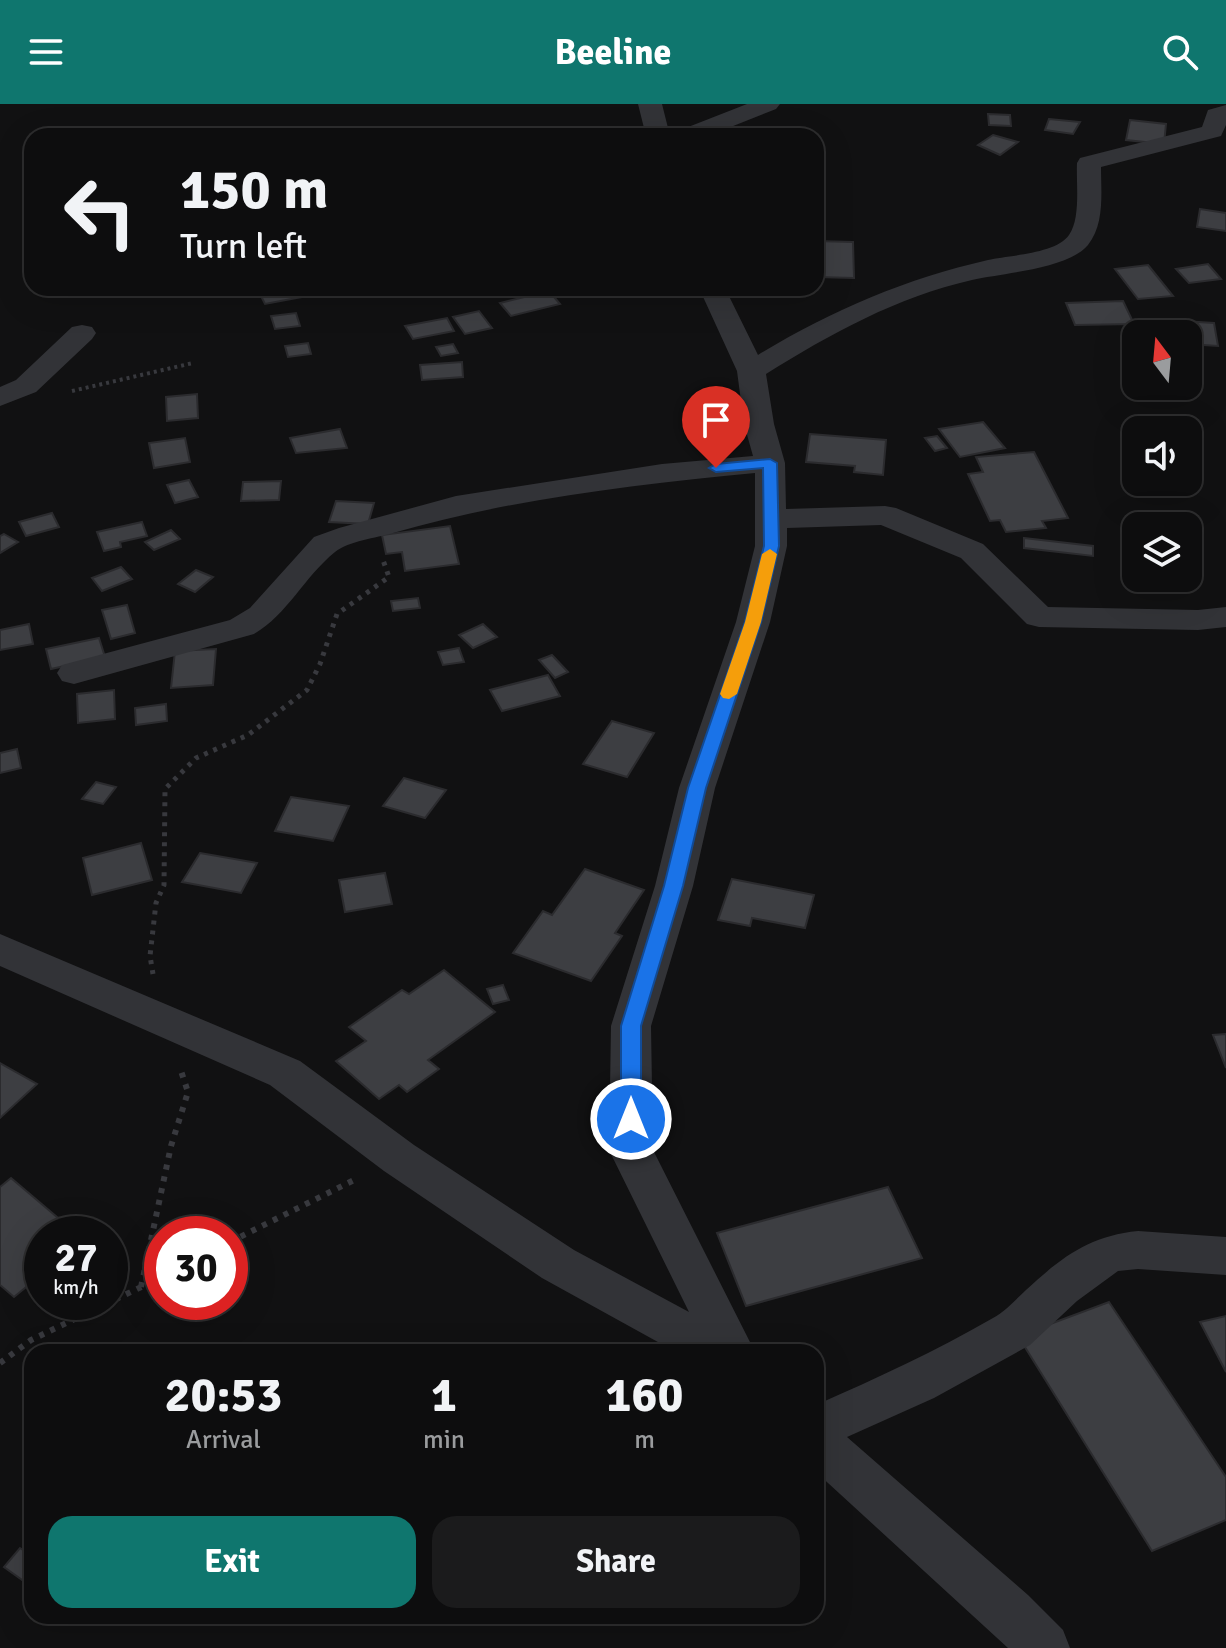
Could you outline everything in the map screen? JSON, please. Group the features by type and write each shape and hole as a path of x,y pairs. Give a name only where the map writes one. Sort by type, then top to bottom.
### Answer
{"street":[{"path":"650,104 656,128"},
{"path":"707,128 768,104"},
{"path":"751,371 811,334 873,302 940,277 1036,260 1078,241 1086,225 1089,163 1213,131 1216,115 1226,112"},
{"path":"716,296 751,371 759,424 770,463 771,546 753,622 697,788 674,886 631,1026 631,1150 728,1344"},
{"path":"0,397 26,386 82,333"},
{"path":"74,673 242,627 262,615 325,544 350,535 456,505 662,473 770,463"},
{"path":"771,519 885,515 972,551 1039,617 1198,620 1226,617"},
{"path":"0,949 285,1073 399,1158 558,1264 704,1344"},
{"path":"824,1424 917,1383 1014,1330 1061,1287 1109,1253 1138,1250 1226,1256"},
{"path":"824,1448 1010,1613 1044,1648"}],"path":[{"path":"62,393 193,363"},
{"path":"141,1287 171,1146 188,1092 172,1039 159,1018 150,956 156,903 164,885 165,789 196,758 248,735 307,690 320,664 337,614 389,577 383,560 316,553"},
{"path":"248,1233 399,1158"},
{"path":"26,1344 144,1286"},
{"path":"0,1363 24,1345"}],"building":[{"path":"988,114 1010,115 1011,126 989,125"},
{"path":"1049,119 1080,122 1073,134 1045,130"},
{"path":"1130,120 1166,124 1164,144 1126,140"},
{"path":"993,135 1018,142 1000,155 978,145"},
{"path":"1200,209 1226,213 1226,231 1197,227"},
{"path":"824,241 853,242 854,278 824,277"},
{"path":"1208,264 1221,279 1189,283 1176,269"},
{"path":"1148,265 1173,296 1138,299 1115,269"},
{"path":"261,296 302,297 265,304"},
{"path":"529,296 553,296 560,304 511,316 500,303"},
{"path":"1123,301 1132,320 1122,320 1122,324 1075,325 1066,303"},
{"path":"479,311 492,328 465,334 453,317"},
{"path":"296,313 300,326 275,329 271,316"},
{"path":"447,318 454,331 413,339 405,326"},
{"path":"1202,322 1214,323 1218,346 1202,345"},
{"path":"308,343 311,354 288,357 285,346"},
{"path":"453,344 458,353 441,356 436,347"},
{"path":"462,362 463,377 422,380 420,365"},
{"path":"197,394 198,418 167,421 166,397"},
{"path":"983,422 1005,448 960,457 939,429"},
{"path":"340,429 347,448 296,453 290,438"},
{"path":"810,434 886,440 883,475 854,472 855,466 806,462"},
{"path":"937,436 947,448 935,451 925,438"},
{"path":"185,438 190,462 154,468 149,443"},
{"path":"1034,452 1068,518 1042,521 1046,528 1006,532 1000,520 990,521 968,474 983,472 976,457"},
{"path":"189,480 198,497 175,503 167,485"},
{"path":"281,481 279,500 241,501 243,482"},
{"path":"336,501 374,503 368,524 329,522"},
{"path":"52,513 59,527 26,536 19,522"},
{"path":"142,522 147,536 120,542 121,547 104,551 97,532"},
{"path":"450,526 459,564 405,571 402,552 386,554 382,535"},
{"path":"171,530 180,539 154,550 145,542"},
{"path":"4,534 18,542 0,553 0,536"},
{"path":"1024,538 1093,546 1093,556 1024,548"},
{"path":"121,567 132,579 102,591 92,578"},
{"path":"196,570 213,577 195,592 178,584"},
{"path":"418,598 420,608 393,611 391,601"},
{"path":"127,605 135,633 111,639 102,610"},
{"path":"29,624 33,644 0,650 0,630"},
{"path":"483,624 497,637 473,648 459,635"},
{"path":"99,638 105,657 51,669 46,649"},
{"path":"459,648 464,662 443,665 438,652"},
{"path":"216,649 213,685 171,688 175,651"},
{"path":"552,655 568,672 555,678 539,660"},
{"path":"548,675 560,696 502,711 490,690"},
{"path":"114,690 115,719 78,723 77,694"},
{"path":"166,704 167,721 136,725 135,708"},
{"path":"612,721 654,733 627,777 583,764"},
{"path":"17,749 21,768 0,773 0,753"},
{"path":"404,778 446,790 425,818 383,806"},
{"path":"96,782 116,787 103,804 82,799"},
{"path":"291,797 349,806 333,841 275,831"},
{"path":"141,843 152,880 92,895 83,858"},
{"path":"200,853 257,863 241,893 182,882"},
{"path":"585,869 644,890 615,933 622,936 591,981 513,953 543,911 552,915"},
{"path":"385,873 392,904 345,912 339,880"},
{"path":"732,879 814,895 805,928 752,918 750,926 718,920"},
{"path":"444,970 495,1012 428,1060 439,1069 407,1092 399,1085 379,1099 336,1061 366,1041 349,1027 402,990 409,994"},
{"path":"503,985 509,1000 493,1004 487,989"},
{"path":"1226,1034 1226,1068 1213,1035"},
{"path":"0,1063 37,1084 0,1118"},
{"path":"11,1178 56,1216 24,1216 24,1289 14,1297 0,1285 0,1187"},
{"path":"888,1187 922,1258 746,1306 717,1233"},
{"path":"1109,1302 1226,1477 1226,1520 1152,1551 1018,1336"},
{"path":"1226,1316 1226,1372 1200,1322"},
{"path":"20,1548 24,1551 24,1581 4,1567"}],"slow traffic":[{"path":"729,694 753,622 770,554"}],"route":[{"path":"631,1119 631,1026 674,886 697,788 753,622 771,546 770,463 716,468"}]}
